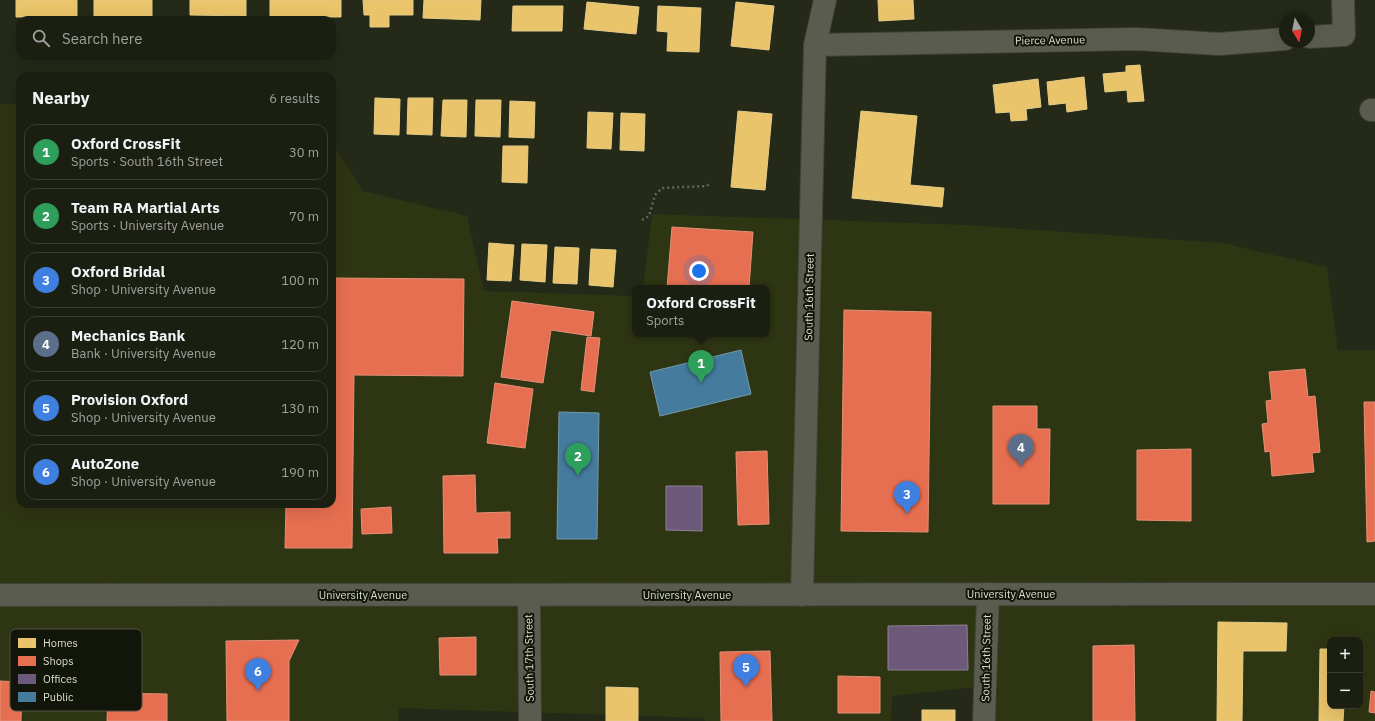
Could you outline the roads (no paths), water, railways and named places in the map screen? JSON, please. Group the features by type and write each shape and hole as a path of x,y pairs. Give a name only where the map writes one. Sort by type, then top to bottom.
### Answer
{"street":[{"name":"South 16th Street","path":"802,594 815,45 825,0"},
{"path":"1315,37 1344,35 1343,0"},
{"name":"Pierce Avenue","path":"815,45 1136,39 1219,44 1279,39"},
{"name":"South 16th Street","path":"984,721 988,594"},
{"name":"University Avenue","path":"0,595 1375,594"},
{"name":"South 17th Street","path":"529,595 530,721"}],"place":[{"name":"Oxford CrossFit","path":"701,383"},
{"name":"Mechanics Bank","path":"1021,467"},
{"name":"Team RA Martial Arts","path":"578,476"},
{"name":"Oxford Bridal","path":"907,514"},
{"name":"Provision Oxford","path":"746,687"},
{"name":"AutoZone","path":"258,691"}]}
